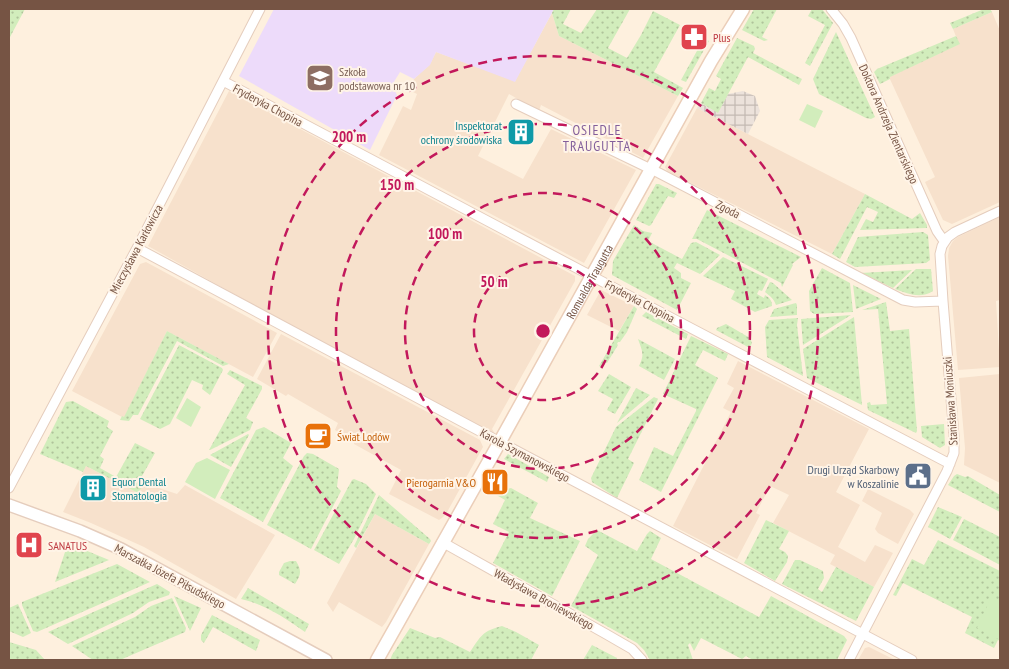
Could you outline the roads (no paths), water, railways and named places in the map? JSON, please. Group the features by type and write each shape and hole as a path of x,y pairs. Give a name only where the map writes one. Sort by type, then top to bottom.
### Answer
{"main road":[{"name":"Romualda Traugutta","path":"376,660 500,442 711,61 743,9"}],"street":[{"name":"Mieczysława Karłowicza","path":"9,488 137,248 260,9"},
{"name":"Doktora Andrzeja Zientarskiego","path":"831,9 851,38 937,230 944,241"},
{"name":"Fryderyka Chopina","path":"223,81 950,464"},
{"name":"Zgoda","path":"516,104 651,170 902,300 943,302"},
{"path":"944,241 955,232 1000,211"},
{"name":"Stanisława Moniuszki","path":"849,660 954,453 955,441 940,254 944,241"},
{"name":"Karola Szymanowskiego","path":"137,248 912,660"},
{"name":"Marszałka Józefa Piłsudskiego","path":"9,505 80,531 121,549 326,660"},
{"name":"Władysława Broniewskiego","path":"442,542 632,649 642,660"}],"place":[{"name":"Plus","path":"694,37"},
{"name":"Szkoła podstawowa nr 10","path":"320,78"},
{"name":"Inspektorat ochrony środowiska","path":"521,132"},
{"name":"Świat Lodów","path":"318,436"},
{"name":"Drugi Urząd Skarbowy w Koszalinie","path":"918,476"},
{"name":"Pierogarnia V&O","path":"495,482"},
{"name":"Equor Dental Stomatologia","path":"93,488"},
{"name":"SANATUS","path":"29,545"}],"district":[{"name":"OSIEDLE TRAUGUTTA","path":"597,138"}]}
